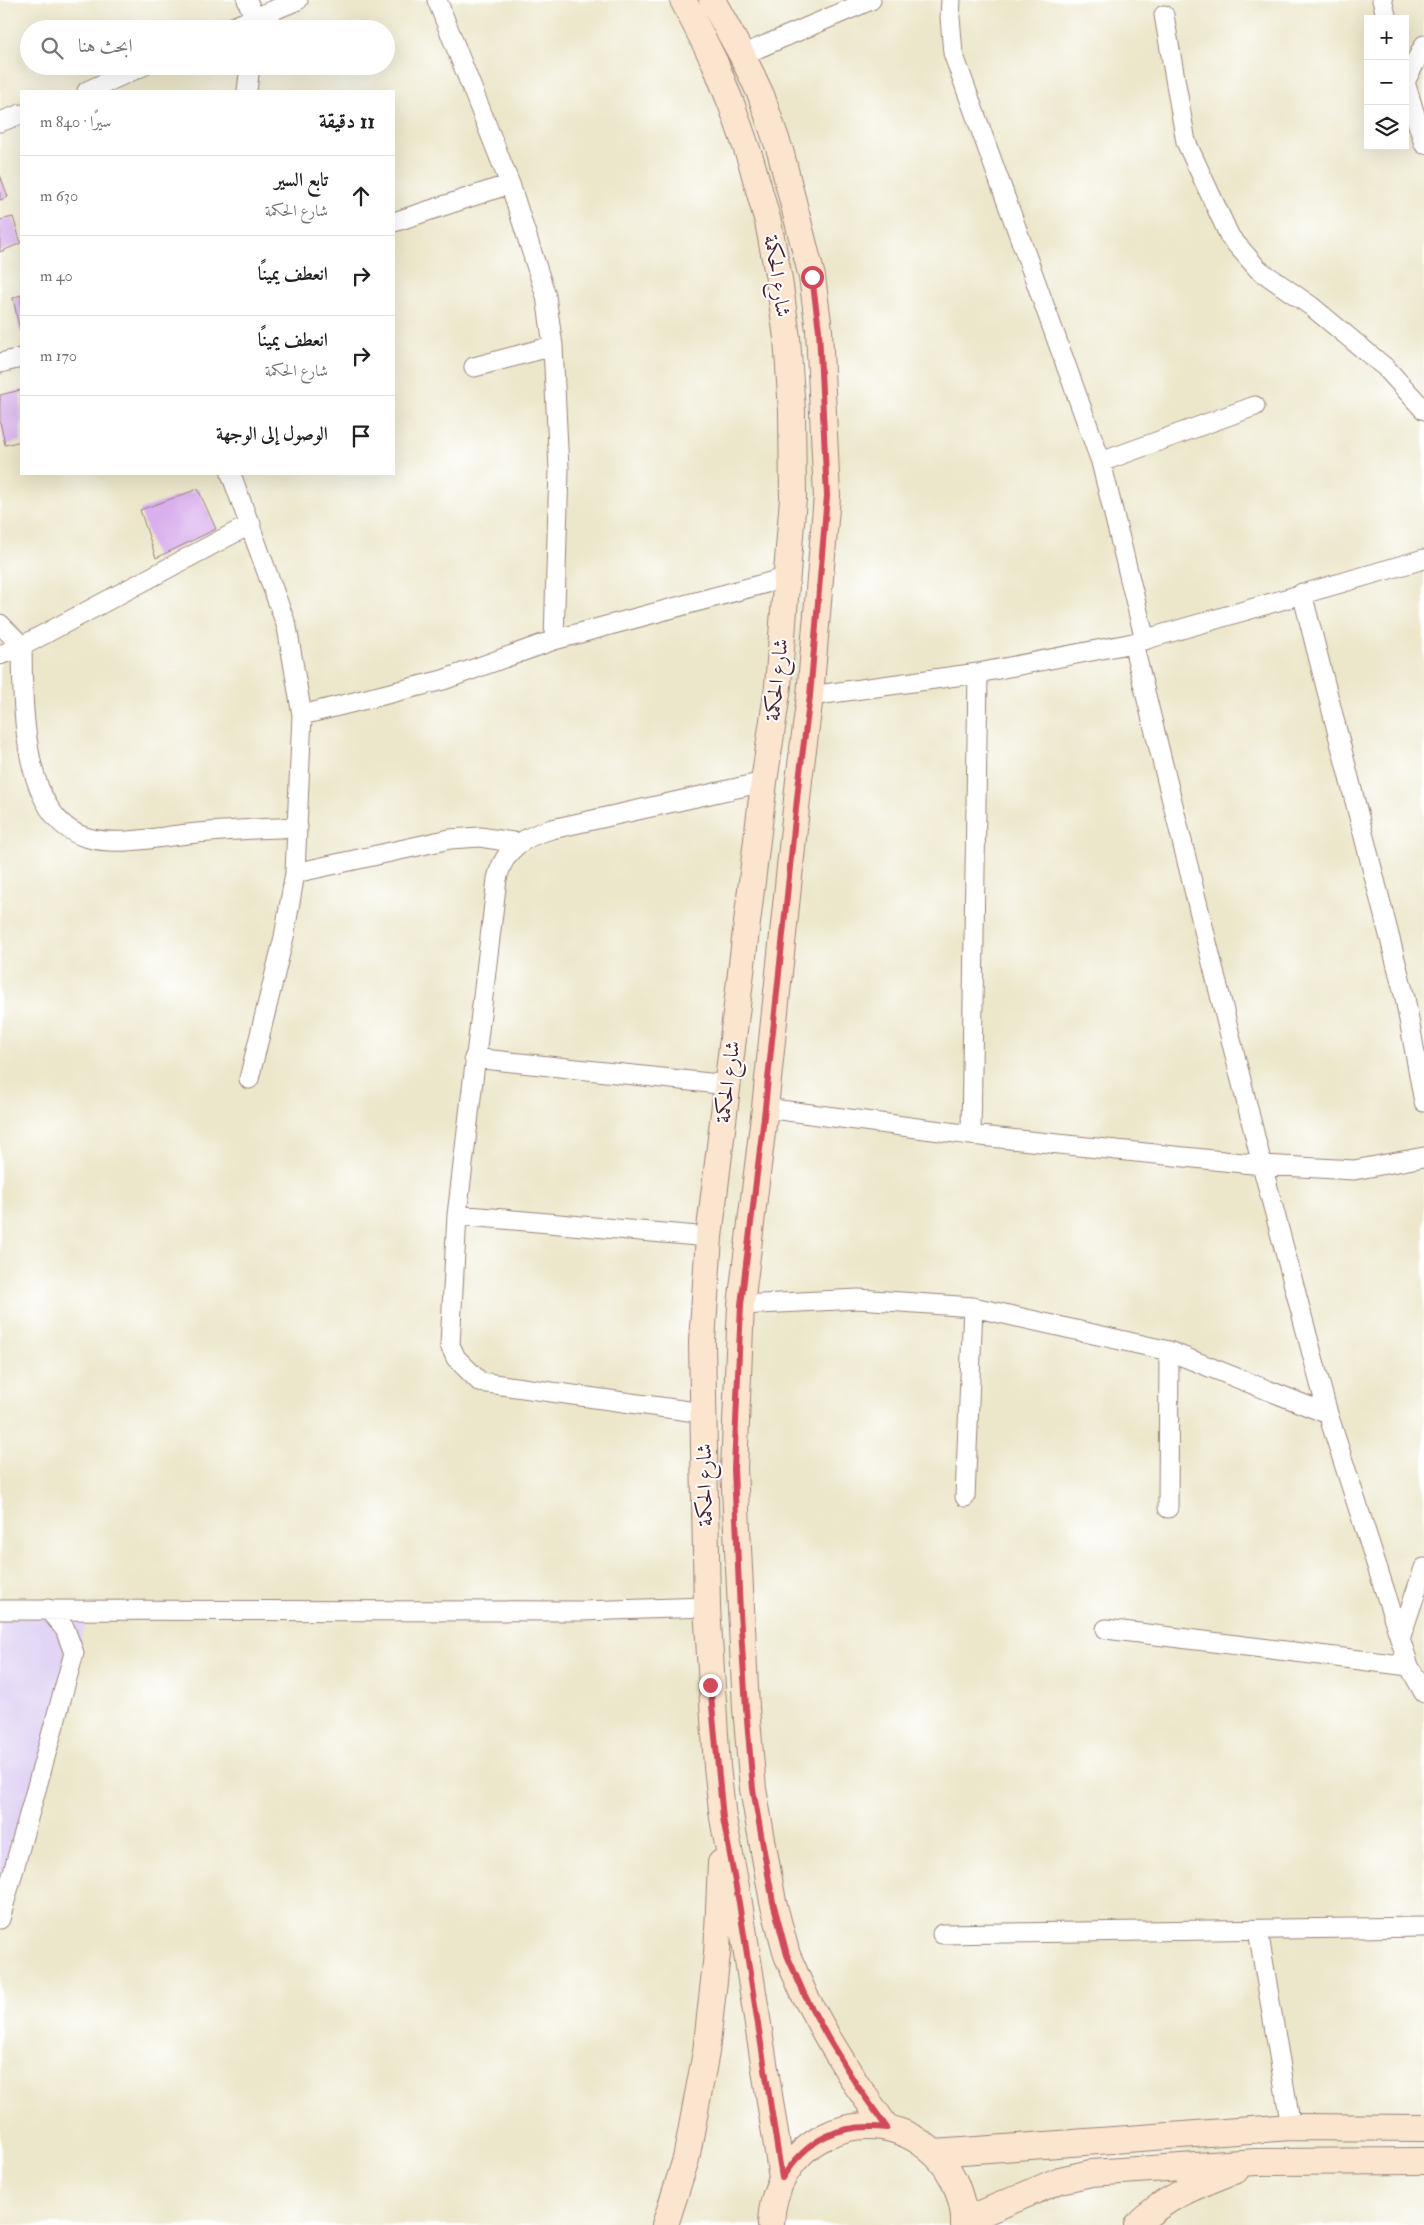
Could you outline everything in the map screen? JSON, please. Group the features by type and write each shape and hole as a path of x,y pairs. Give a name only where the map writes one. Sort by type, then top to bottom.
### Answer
{"street":[{"path":"251,15 298,0"},
{"path":"437,0 510,184 546,296 553,346 559,469 554,640"},
{"name":"شارع الحكمة","path":"683,0 715,63 732,106 751,161 768,222 779,278 787,338 792,412 793,498 785,578 778,686 764,782 709,1237 702,1342 706,1607 712,1703 723,1818 739,1903 782,2178"},
{"name":"شارع الحكمة","path":"712,0 761,95 786,173 812,277 819,330 827,496 810,696 799,780 765,1108 741,1305 734,1469 746,1708 753,1789 773,1902 787,1955 805,1996 856,2084 887,2128"},
{"path":"742,55 871,0"},
{"path":"951,0 950,17 953,53 1101,462 1139,641 1262,1165 1328,1414 1409,1666 1424,1693"},
{"path":"1382,0 1386,15"},
{"path":"1164,16 1186,142 1230,237 1258,269 1311,306 1386,368 1424,410"},
{"path":"1409,74 1424,45"},
{"path":"90,90 123,75"},
{"path":"248,90 249,75"},
{"path":"1409,95 1424,144"},
{"path":"0,122 20,114"},
{"path":"395,222 510,184"},
{"path":"474,368 553,346"},
{"path":"0,363 20,358"},
{"path":"1101,462 1255,406"},
{"path":"230,475 251,524 287,627 302,715 295,873 284,938 249,1079"},
{"path":"0,654 22,646 251,524"},
{"path":"810,696 978,673 1139,641 1424,559"},
{"path":"302,715 442,680 554,640 785,578"},
{"path":"1302,593 1405,998 1424,1102"},
{"path":"0,624 22,646 23,704 27,740 36,783 53,813 68,827 85,837 135,841 190,833 298,827"},
{"path":"971,1136 978,673"},
{"path":"703,1413 480,1382 456,1358 450,1345 457,1215 496,879 504,858 509,851 533,835 552,829 764,782"},
{"path":"295,873 450,839 480,837 519,844"},
{"path":"474,1058 728,1085"},
{"path":"765,1108 971,1136 1262,1165 1354,1170 1424,1157"},
{"path":"457,1215 709,1237"},
{"path":"741,1305 858,1299 973,1307 1169,1351 1328,1414"},
{"path":"965,1497 973,1307"},
{"path":"1168,1508 1169,1351"},
{"path":"1400,1639 1424,1568"},
{"path":"0,1610 581,1611 706,1607"},
{"path":"0,1919 74,1653 65,1629 48,1609"},
{"path":"1106,1629 1409,1666"},
{"path":"665,2225 686,2159 706,2052 717,1954 723,1818"},
{"path":"942,1934 1424,1927"},
{"path":"1258,1930 1291,2127"},
{"path":"771,2225 775,2196 782,2178 791,2163 803,2150 818,2140 834,2132 851,2127 887,2128 920,2142 935,2153 946,2166 955,2182 964,2223 1060,2180 1091,2173 1256,2162 1424,2161"},
{"path":"935,2153 1291,2127 1424,2128"},
{"path":"1137,2225 1166,2202 1190,2188 1256,2162"}],"shaded area":[{"path":"90,1610 0,1898 0,1613"}],"building":[{"path":"0,175 8,197 0,200"},
{"path":"13,217 20,243 0,252 0,220"},
{"path":"20,295 20,331 13,298"},
{"path":"20,390 20,441 5,445 0,421 0,395"},
{"path":"198,489 216,529 156,558 140,510"}],"route":[{"path":"710,1685 723,1818 739,1903 782,2178 791,2163 803,2150 834,2132 851,2127 887,2128 856,2084 805,1996 787,1955 773,1902 753,1789 740,1613 734,1469 741,1305 765,1108 823,563 827,496 825,431 819,330 812,277"}]}
